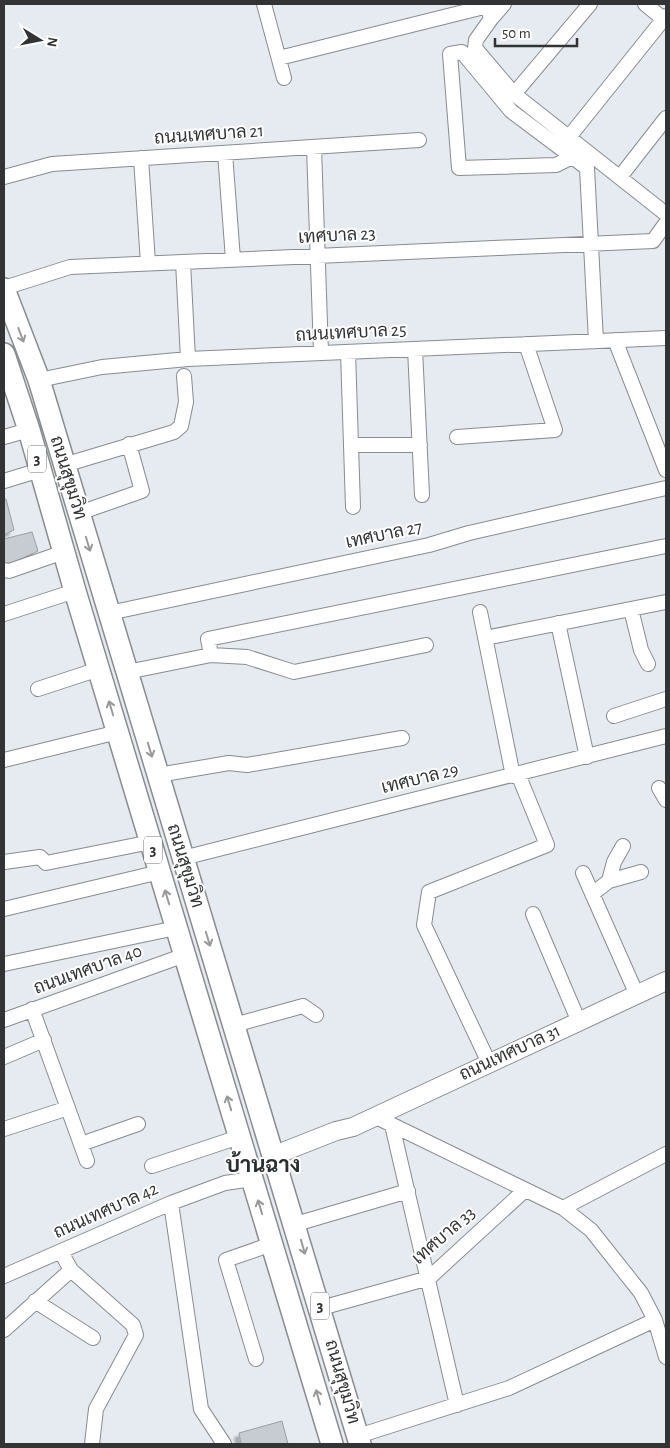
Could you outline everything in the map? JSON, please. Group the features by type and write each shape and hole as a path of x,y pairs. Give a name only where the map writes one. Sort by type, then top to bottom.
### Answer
{"highway":[{"name":"ถนนสุขุมวิท","path":"4,288 39,380 183,858 277,1161 359,1440"},
{"name":"ถนนสุขุมวิท","path":"8,371 29,430 75,591 332,1444"},
{"path":"8,371 39,380"},
{"path":"250,1173 277,1161"}],"main road":[{"name":"ถนนเทศบาล 31","path":"277,1161 339,1142 354,1127 374,1116 666,981"}],"street":[{"path":"264,4 284,78"},
{"path":"279,58 489,10 504,4"},
{"path":"514,94 590,4"},
{"path":"569,137 665,19 645,4"},
{"path":"489,10 476,40 475,48 514,94 666,214"},
{"path":"572,157 556,165 459,168 450,54 462,52 511,111 587,168 596,341"},
{"path":"620,177 666,118"},
{"name":"ถนนเทศบาล 21","path":"4,177 52,164 419,140"},
{"path":"314,147 321,353"},
{"path":"225,153 233,259"},
{"path":"141,158 148,263"},
{"name":"เทศบาล 23","path":"4,288 70,267 653,241 666,223"},
{"path":"183,262 188,359"},
{"name":"ถนนเทศบาล 25","path":"39,380 102,367 188,359 666,338"},
{"path":"615,340 666,470"},
{"path":"457,436 555,430 526,344"},
{"path":"415,349 422,496"},
{"path":"348,352 353,507"},
{"path":"64,465 174,432 182,426 186,402 184,376"},
{"path":"4,437 29,430"},
{"path":"79,513 142,491 129,444"},
{"path":"351,445 420,445"},
{"path":"4,481 40,470"},
{"name":"เทศบาล 27","path":"109,613 429,545 469,533 666,488"},
{"path":"210,655 208,639 666,546"},
{"path":"4,570 10,571 64,552"},
{"path":"4,614 75,591"},
{"path":"485,638 666,602"},
{"path":"631,609 641,650 648,664"},
{"path":"480,612 515,775 547,845 430,892 424,925 489,1063"},
{"path":"558,623 587,757"},
{"path":"127,672 210,655 246,657 294,672 426,645"},
{"path":"38,689 99,669"},
{"path":"614,716 666,699"},
{"path":"4,760 118,732"},
{"name":"เทศบาล 29","path":"183,858 666,736"},
{"path":"158,775 229,763 247,765 402,738"},
{"path":"4,862 40,857 46,863 151,842"},
{"path":"609,881 614,862 623,846"},
{"path":"4,909 160,872"},
{"path":"592,894 609,881 640,872"},
{"path":"583,873 637,995"},
{"path":"533,914 578,1022"},
{"path":"4,964 176,928"},
{"name":"ถนนเทศบาล 40","path":"4,1020 184,955"},
{"path":"234,1025 303,1006 316,1015"},
{"path":"32,1009 87,1160"},
{"path":"4,1057 44,1040"},
{"path":"4,1129 68,1108"},
{"path":"374,1116 562,1208 591,1230 641,1293 660,1326 666,1357"},
{"path":"81,1144 138,1124"},
{"path":"392,1125 457,1405"},
{"path":"152,1166 239,1137"},
{"path":"562,1208 666,1154"},
{"name":"ถนนเทศบาล 42","path":"4,1276 171,1203 250,1173"},
{"name":"เทศบาล 33","path":"320,1308 429,1278 524,1190"},
{"path":"296,1224 408,1191"},
{"path":"171,1203 201,1409 224,1444"},
{"path":"256,1359 226,1260 272,1244"},
{"path":"61,1252 71,1270 133,1325 136,1331 136,1335 96,1408 92,1444"},
{"path":"4,1330 71,1270"},
{"path":"35,1302 92,1338"},
{"path":"359,1440 509,1388 660,1326"}],"building":[{"path":"6,499 14,530 4,535 4,500"},
{"path":"32,532 38,551 4,567 4,539"},
{"path":"282,1421 288,1444 241,1444 239,1433"}],"district":[{"name":"บ้านฉาง","path":"263,1165"}]}
